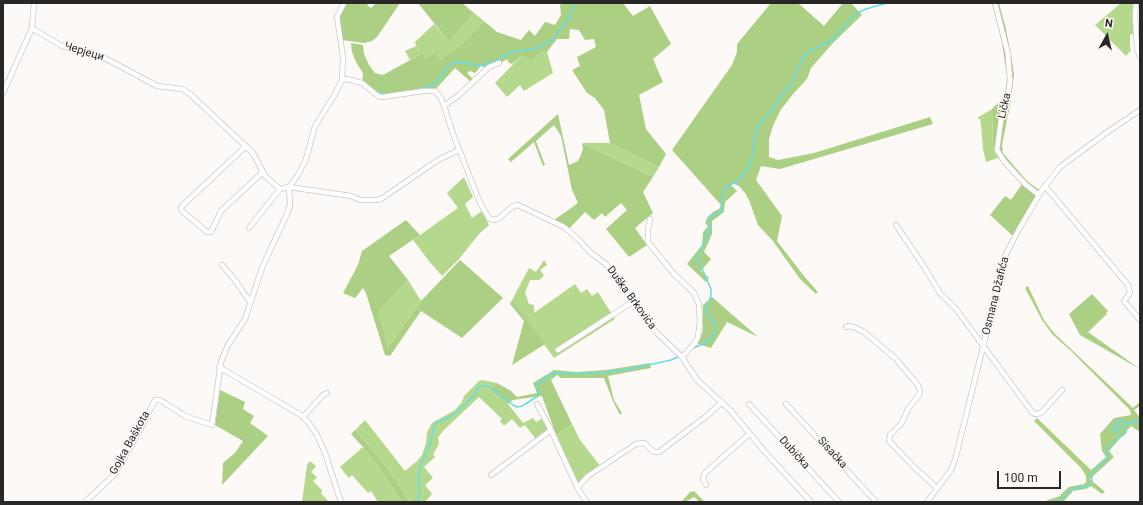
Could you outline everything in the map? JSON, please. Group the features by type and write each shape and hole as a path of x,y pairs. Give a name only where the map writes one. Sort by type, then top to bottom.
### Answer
{"street":[{"path":"3,93 32,28 34,3"},
{"path":"341,502 329,465 313,427 303,417 219,367 228,345 245,319 262,268 288,214 290,205 289,187 298,175 306,159 315,126 342,80 343,57 337,17 344,3"},
{"name":"Lička","path":"995,3 1008,54 1010,80 1008,98 1001,120 997,150 1004,161 1025,184 1038,195"},
{"path":"1136,3 1135,16 1137,49 1140,56"},
{"name":"Черјеци","path":"32,28 62,46 101,56 158,86 182,89 190,94 246,146"},
{"path":"444,106 459,96 489,67 499,63"},
{"name":"Duška Brkovića","path":"342,80 351,80 362,84 378,96 382,97 435,91 441,98 459,150 481,205 491,219 498,219 516,205 564,227 570,232 590,252 607,265 634,301 644,318 682,357 697,380 730,410 749,434 811,502"},
{"name":"Osmana Džafića","path":"927,502 951,470 1006,254 1018,231 1038,195 1060,167 1106,132 1140,110"},
{"path":"263,172 221,211 211,232 207,232 181,209 182,206 246,146 271,182 280,188 289,187 351,196 360,200 381,199 438,160 459,150"},
{"path":"1045,186 1128,286 1130,293 1124,301 1140,320"},
{"path":"249,228 280,188"},
{"path":"650,218 648,242 673,273 694,293 700,304 698,336 695,343 682,357"},
{"path":"896,225 940,293 956,309 1028,408 1034,414 1041,413 1062,390"},
{"path":"222,265 235,280 250,302"},
{"path":"558,350 634,301"},
{"path":"846,327 854,327 864,332 895,358 918,385 920,392 919,395 908,409 902,424 890,436 889,441 915,468 938,488"},
{"name":"Gojka Baškota","path":"85,502 114,475 140,430 151,404 155,400 160,400 185,416 212,425 219,367"},
{"path":"303,417 323,395 327,393"},
{"path":"578,487 588,476 636,444 644,443 654,452 659,452 708,415 722,402"},
{"path":"537,404 582,495 587,502"},
{"name":"Dubička","path":"749,404 839,502"},
{"name":"Sisačka","path":"786,404 876,502"},
{"path":"491,475 551,430"},
{"path":"706,485 703,480 705,473 749,434"}],"green space":[{"path":"346,3 369,3 367,5 371,8 376,3 400,3 377,37 372,41 364,43 342,40 340,14"},
{"path":"418,3 462,3 474,13 449,42"},
{"path":"564,3 623,3 633,16 650,6 671,44 653,59 663,82 639,95 646,129 666,154 659,167 610,143 604,110 595,98 587,93 572,70 580,66 577,57 596,47 594,39 585,40 579,30 570,29 569,39 557,39 547,52 539,52 532,60 522,55 512,64 508,62 507,59 496,66 487,68 481,66 475,73 470,71 467,73 474,80 471,82 455,68 433,92 382,99 362,84 363,73 352,52 351,43 363,45 364,54 369,65 375,73 383,75 423,53 426,59 435,53 440,60 463,43 484,21 497,32 521,40 529,30 535,36 545,22 555,25 561,15 560,5"},
{"path":"771,3 798,3 824,26 843,3 851,3 862,15 833,43 811,68 807,79 780,111 769,139 769,157 778,160 814,153 930,117 933,124 780,169 761,166 756,180 782,216 777,241 818,292 816,294 800,279 773,241 758,225 745,193 739,186 734,184 730,184 737,191 725,202 724,212 712,221 712,234 704,252 711,259 701,271 709,278 706,282 687,264 702,245 703,232 708,226 705,223 707,218 719,209 721,205 672,150 732,65 737,52 737,44"},
{"path":"992,3 999,3 1006,29 1014,75 1002,145 1003,153 1027,181 1042,192 1013,236 990,215 1005,196 1011,200 1022,184 998,158 993,146 992,109 1003,98 1006,89 1007,76 1002,43"},
{"path":"1121,3 1134,3 1133,11 1136,32 1130,35 1131,50 1126,56 1095,25"},
{"path":"474,13 484,21 463,43 440,60 426,59 423,53 410,60 405,51 416,46 415,42 434,24 449,42"},
{"path":"547,52 553,73 524,91 520,85 507,97 495,83 522,55"},
{"path":"992,109 993,146 998,158 986,162 980,119 977,118"},
{"path":"558,114 569,165 578,161 583,149 582,143 653,177 643,192 653,213 635,228 647,245 629,257 606,229 627,210 621,203 605,217 602,213 594,220 585,212 567,231 550,223 578,203 572,190 561,136 554,125 536,141 545,165 543,166 534,142 511,162 508,159"},
{"path":"582,143 610,143 659,167 653,177"},
{"path":"464,177 473,197 465,204 472,218 482,211 489,225 479,234 459,259 442,276 413,240 458,208 447,193"},
{"path":"406,220 420,235 389,256 408,280 379,311 388,347 421,301 460,260 503,298 462,338 421,311 390,356 385,355 366,293 363,288 355,298 343,293 358,265 362,251"},
{"path":"544,260 547,265 540,270 544,276 539,280 530,280 525,293 529,304 534,305 534,313 575,284 581,293 587,289 592,296 598,292 615,319 554,358 512,300 529,268 536,272"},
{"path":"408,280 421,301 388,347 379,311"},
{"path":"1028,286 1044,320 1053,332 1133,408 1140,402 1140,406 1134,410 1140,418 1140,432 1131,426 1109,451 1114,457 1090,479 1105,492 1102,494 1091,486 1086,489 1073,491 1063,502 1045,502 1060,496 1069,487 1084,484 1086,482 1086,476 1081,468 1034,421 1037,418 1091,470 1106,457 1102,451 1100,434 1114,418 1131,415 1130,410 1052,334 1042,320 1025,288"},
{"path":"1092,294 1108,311 1106,313 1107,314 1088,332 1140,369 1080,335 1069,314"},
{"path":"712,297 758,337 727,322 711,348 695,343 702,334 703,305"},
{"path":"512,300 545,344 512,365 524,321 510,304"},
{"path":"650,363 651,368 608,376 614,400 622,413 620,415 604,378 561,378 557,375 551,380 572,424 556,435 542,396 513,400 508,404 490,390 497,383 511,391 517,397 537,393 533,383 554,370 576,372 606,370"},
{"path":"482,380 497,383 490,390 508,404 523,423 533,418 536,422 543,418 549,429 538,442 525,425 520,428 512,419 504,426 500,421 502,419 479,397 438,437 439,444 433,454 435,457 424,467 433,478 425,485 432,494 425,502 410,502 391,473 355,430 365,420 405,471 422,455 426,443 427,432 432,423 455,410 462,402 464,396 479,381"},
{"path":"220,390 245,402 243,409 254,416 250,423 268,436 222,485 223,463 235,453 243,441 215,425"},
{"path":"572,424 580,440 601,467 578,485 556,435"},
{"path":"355,430 391,473 410,502 402,502 380,469 351,434"},
{"path":"363,447 402,502 378,502 371,491 368,493 352,475 349,478 340,467"},
{"path":"310,461 316,466 311,472 317,477 313,481 322,490 321,493 329,502 302,502 307,465"},
{"path":"691,491 694,491 705,502 700,502 694,497 685,502 681,502"}],"waterway":[{"path":"416,90 428,87 437,82 451,63 486,64 494,62 511,52 538,48 552,40 567,21 576,3"},
{"path":"694,348 709,341 715,329 715,324 708,316 706,310 711,296 711,289 697,257 710,226 708,218 711,215 719,213 721,210 724,189 740,179 748,168 752,158 755,134 758,127 791,84 806,53 833,39 857,13 887,3"},
{"path":"376,92 388,94"},
{"path":"414,502 418,499 420,494 418,479 421,464 431,442 434,426 437,422 448,418 457,412 470,400 480,386 488,386 517,407 522,406 538,396 539,391 537,385 539,382 554,373 576,374 630,369 671,360 680,356"},
{"path":"1044,502 1059,501 1073,489 1090,485 1092,481 1092,471 1102,464 1107,458 1108,446 1126,433 1126,429 1122,426 1119,427 1118,432 1114,432 1113,427 1116,423 1121,421 1132,424 1133,421 1136,420 1140,425"}]}
